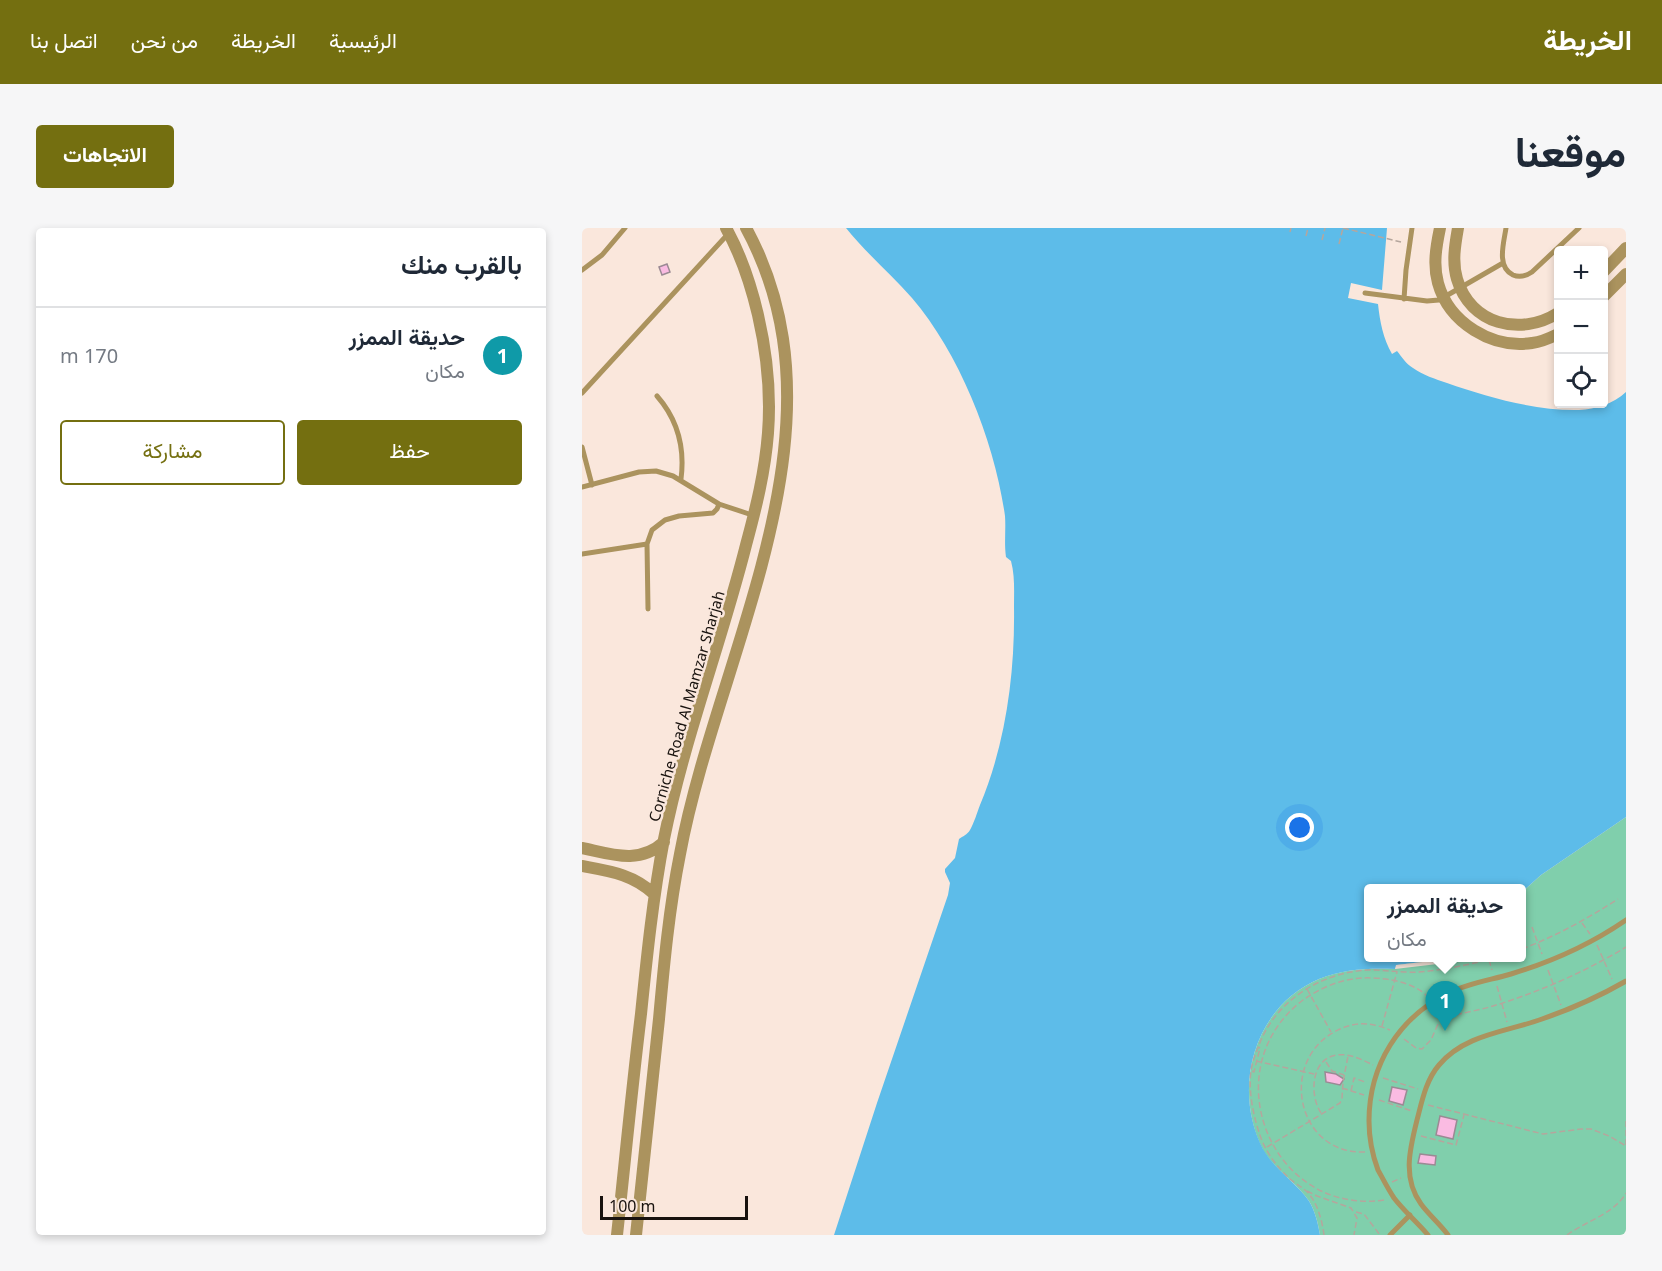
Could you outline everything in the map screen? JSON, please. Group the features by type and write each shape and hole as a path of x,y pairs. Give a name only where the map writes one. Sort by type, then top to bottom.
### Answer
{"street":[{"name":"Corniche Road Al Mamzar Sharjah","path":"636,1235 668,927 680,854 698,773 750,607 772,521 786,434 786,364 780,325 771,286 746,228"},
{"path":"1440,228 1435,256 1439,284 1444,298 1462,321 1494,340 1516,344 1545,340 1554,336"},
{"path":"1458,228 1454,267 1460,288 1475,307 1506,324 1529,325 1554,315"},
{"name":"Corniche Road Al Mamzar Sharjah","path":"617,1235 654,894 685,755 754,516 766,458 769,422 768,377 764,344 742,263 727,230"},
{"path":"1608,268 1626,248"},
{"path":"1608,292 1626,274"},
{"path":"754,516 772,521"},
{"path":"582,848 631,857 645,854 664,842"},
{"path":"582,866 631,877 654,894"}],"lane":[{"path":"582,270 602,255 625,228"},
{"path":"1404,299 1412,228"},
{"path":"1506,228 1503,263 1511,274 1518,276 1529,274 1579,228"},
{"path":"582,393 727,230"},
{"path":"1365,293 1427,301 1444,298 1503,263"},
{"path":"657,396 669,412 678,430 682,451 681,479"},
{"path":"582,447 592,485"},
{"path":"582,487 630,473 647,471 665,473 681,479 719,504 754,516"},
{"path":"648,609 647,544 652,530 660,523 688,514 713,513 719,504"},
{"path":"582,554 647,544"},
{"path":"1428,1235 1394,1198 1377,1167 1372,1151 1369,1123 1375,1075 1397,1033 1433,1002 1460,988 1545,962 1594,940 1626,920"},
{"path":"1448,1235 1421,1204 1409,1175 1413,1134 1425,1091 1433,1073 1452,1052 1470,1041 1553,1015 1626,981"},
{"path":"1390,1235 1410,1215"}],"path":[{"path":"1290,232 1291,228"},
{"path":"1306,236 1308,228"},
{"path":"1322,240 1325,228"},
{"path":"1339,244 1343,228 1409,244"},
{"path":"1526,947 1582,922 1618,899"},
{"path":"1582,922 1594,940 1616,987"},
{"path":"1372,1151 1355,1152 1323,1138 1310,1121 1302,1101 1301,1082 1305,1064 1314,1048 1332,1033 1358,1024 1375,1024 1397,1033 1420,1049 1431,1040 1438,1024 1443,1019 1502,1003 1576,974 1626,947"},
{"path":"1380,1235 1364,1214 1306,1190 1281,1170 1265,1148 1251,1092 1251,1071 1258,1047 1274,1017 1288,1002 1306,988 1333,977 1370,970 1420,972 1474,962"},
{"path":"1489,962 1509,1030"},
{"path":"1382,1027 1397,972"},
{"path":"1394,1198 1371,1202 1356,1201 1318,1188 1297,1174 1272,1144 1263,1123 1258,1084 1262,1062 1268,1042 1278,1024 1311,995 1335,983 1371,977 1395,981 1424,993 1433,1002 1443,1019"},
{"path":"1306,988 1332,1033"},
{"path":"1251,1071 1254,1071 1257,1061 1260,1048 1258,1047"},
{"path":"1321,1114 1313,1096 1315,1075 1325,1061 1335,1055 1348,1056 1378,1066"},
{"path":"1265,1148 1340,1103 1348,1056"},
{"path":"1257,1061 1315,1075"},
{"path":"1325,1061 1332,1071 1344,1075"},
{"path":"1375,1075 1425,1091"},
{"path":"1351,1091 1354,1078 1365,1081 1365,1084"},
{"path":"1342,1088 1419,1113"},
{"path":"1422,1103 1543,1134 1591,1129 1609,1136 1626,1147"},
{"path":"1413,1134 1456,1145 1464,1114"},
{"path":"1626,1122 1626,1147"},
{"path":"1386,1184 1409,1175"},
{"path":"1306,1190 1316,1207 1324,1235"},
{"path":"1567,1235 1614,1207 1626,1193"},
{"path":"1337,1202 1338,1196"},
{"path":"1354,1235 1357,1224 1355,1212"}],"green space":[{"path":"1626,817 1626,1235 1320,1235 1309,1201 1268,1157 1254,1126 1249,1101 1250,1076 1255,1052 1264,1029 1278,1009 1296,992 1319,979 1337,973 1365,969 1395,969 1396,965 1421,962 1526,962 1526,888 1541,875"}],"water":[{"path":"846,228 1387,228 1382,290 1351,283 1348,298 1378,304 1382,330 1392,354 1397,351 1411,366 1434,378 1478,393 1529,406 1563,410 1608,408 1608,404 1626,392 1626,817 1541,875 1526,888 1526,884 1364,884 1364,962 1422,962 1397,965 1395,969 1338,973 1319,979 1296,992 1278,1009 1264,1029 1255,1052 1250,1076 1249,1101 1254,1126 1263,1149 1279,1170 1309,1201 1320,1235 834,1235 948,895 950,883 945,869 955,858 959,839 968,833 973,824 989,781 1002,733 1011,682 1014,578 1011,561 1006,557 1005,516 993,459 973,401 960,372 929,320 912,298"}],"pier":[{"path":"1423,962 1449,962 1395,969 1396,965"}],"building":[{"path":"667,264 670,272 662,275 659,267"},
{"path":"1325,1072 1336,1074 1344,1079 1340,1085 1326,1082"},
{"path":"1392,1087 1407,1090 1403,1105 1389,1101"},
{"path":"1440,1116 1457,1120 1453,1139 1436,1135"},
{"path":"1420,1154 1436,1156 1435,1165 1418,1163"}],"place":[{"name":"حديقة الممزر","path":"1445,1031"}]}
